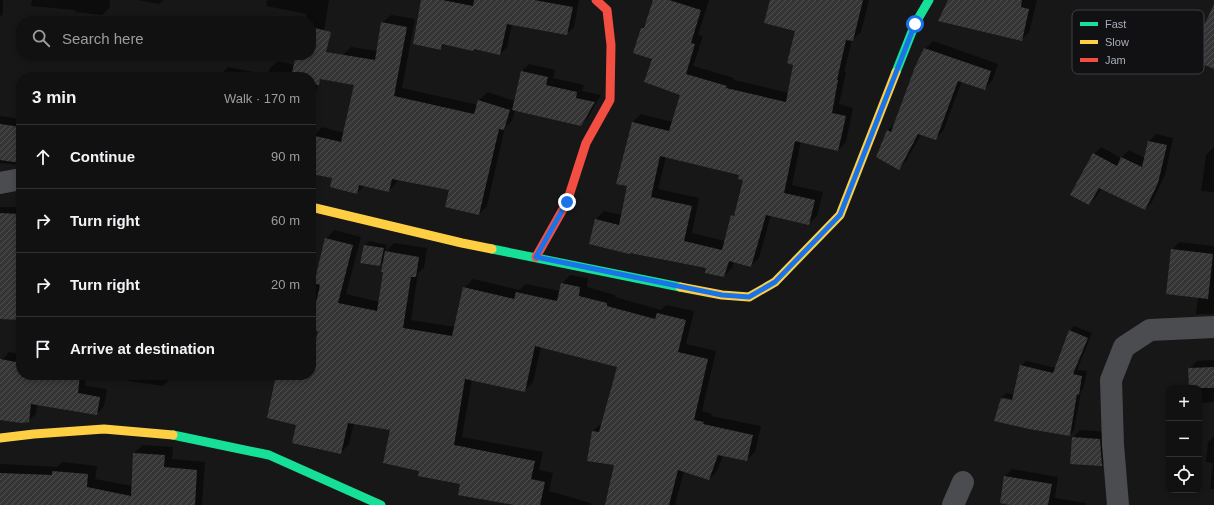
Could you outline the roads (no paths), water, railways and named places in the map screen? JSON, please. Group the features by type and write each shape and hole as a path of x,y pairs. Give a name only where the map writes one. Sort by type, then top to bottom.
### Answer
{"street":[{"path":"536,257 567,202 586,143 610,100 611,44 607,10 596,0"},
{"path":"316,208 462,243 722,295 749,297 775,282 840,215 915,24 930,0"},
{"path":"0,183 16,180"},
{"path":"1118,505 1113,445 1111,380 1124,347 1150,330 1214,327"},
{"path":"0,438 104,429 174,435 269,455 381,505"},
{"path":"953,505 963,482"}]}
